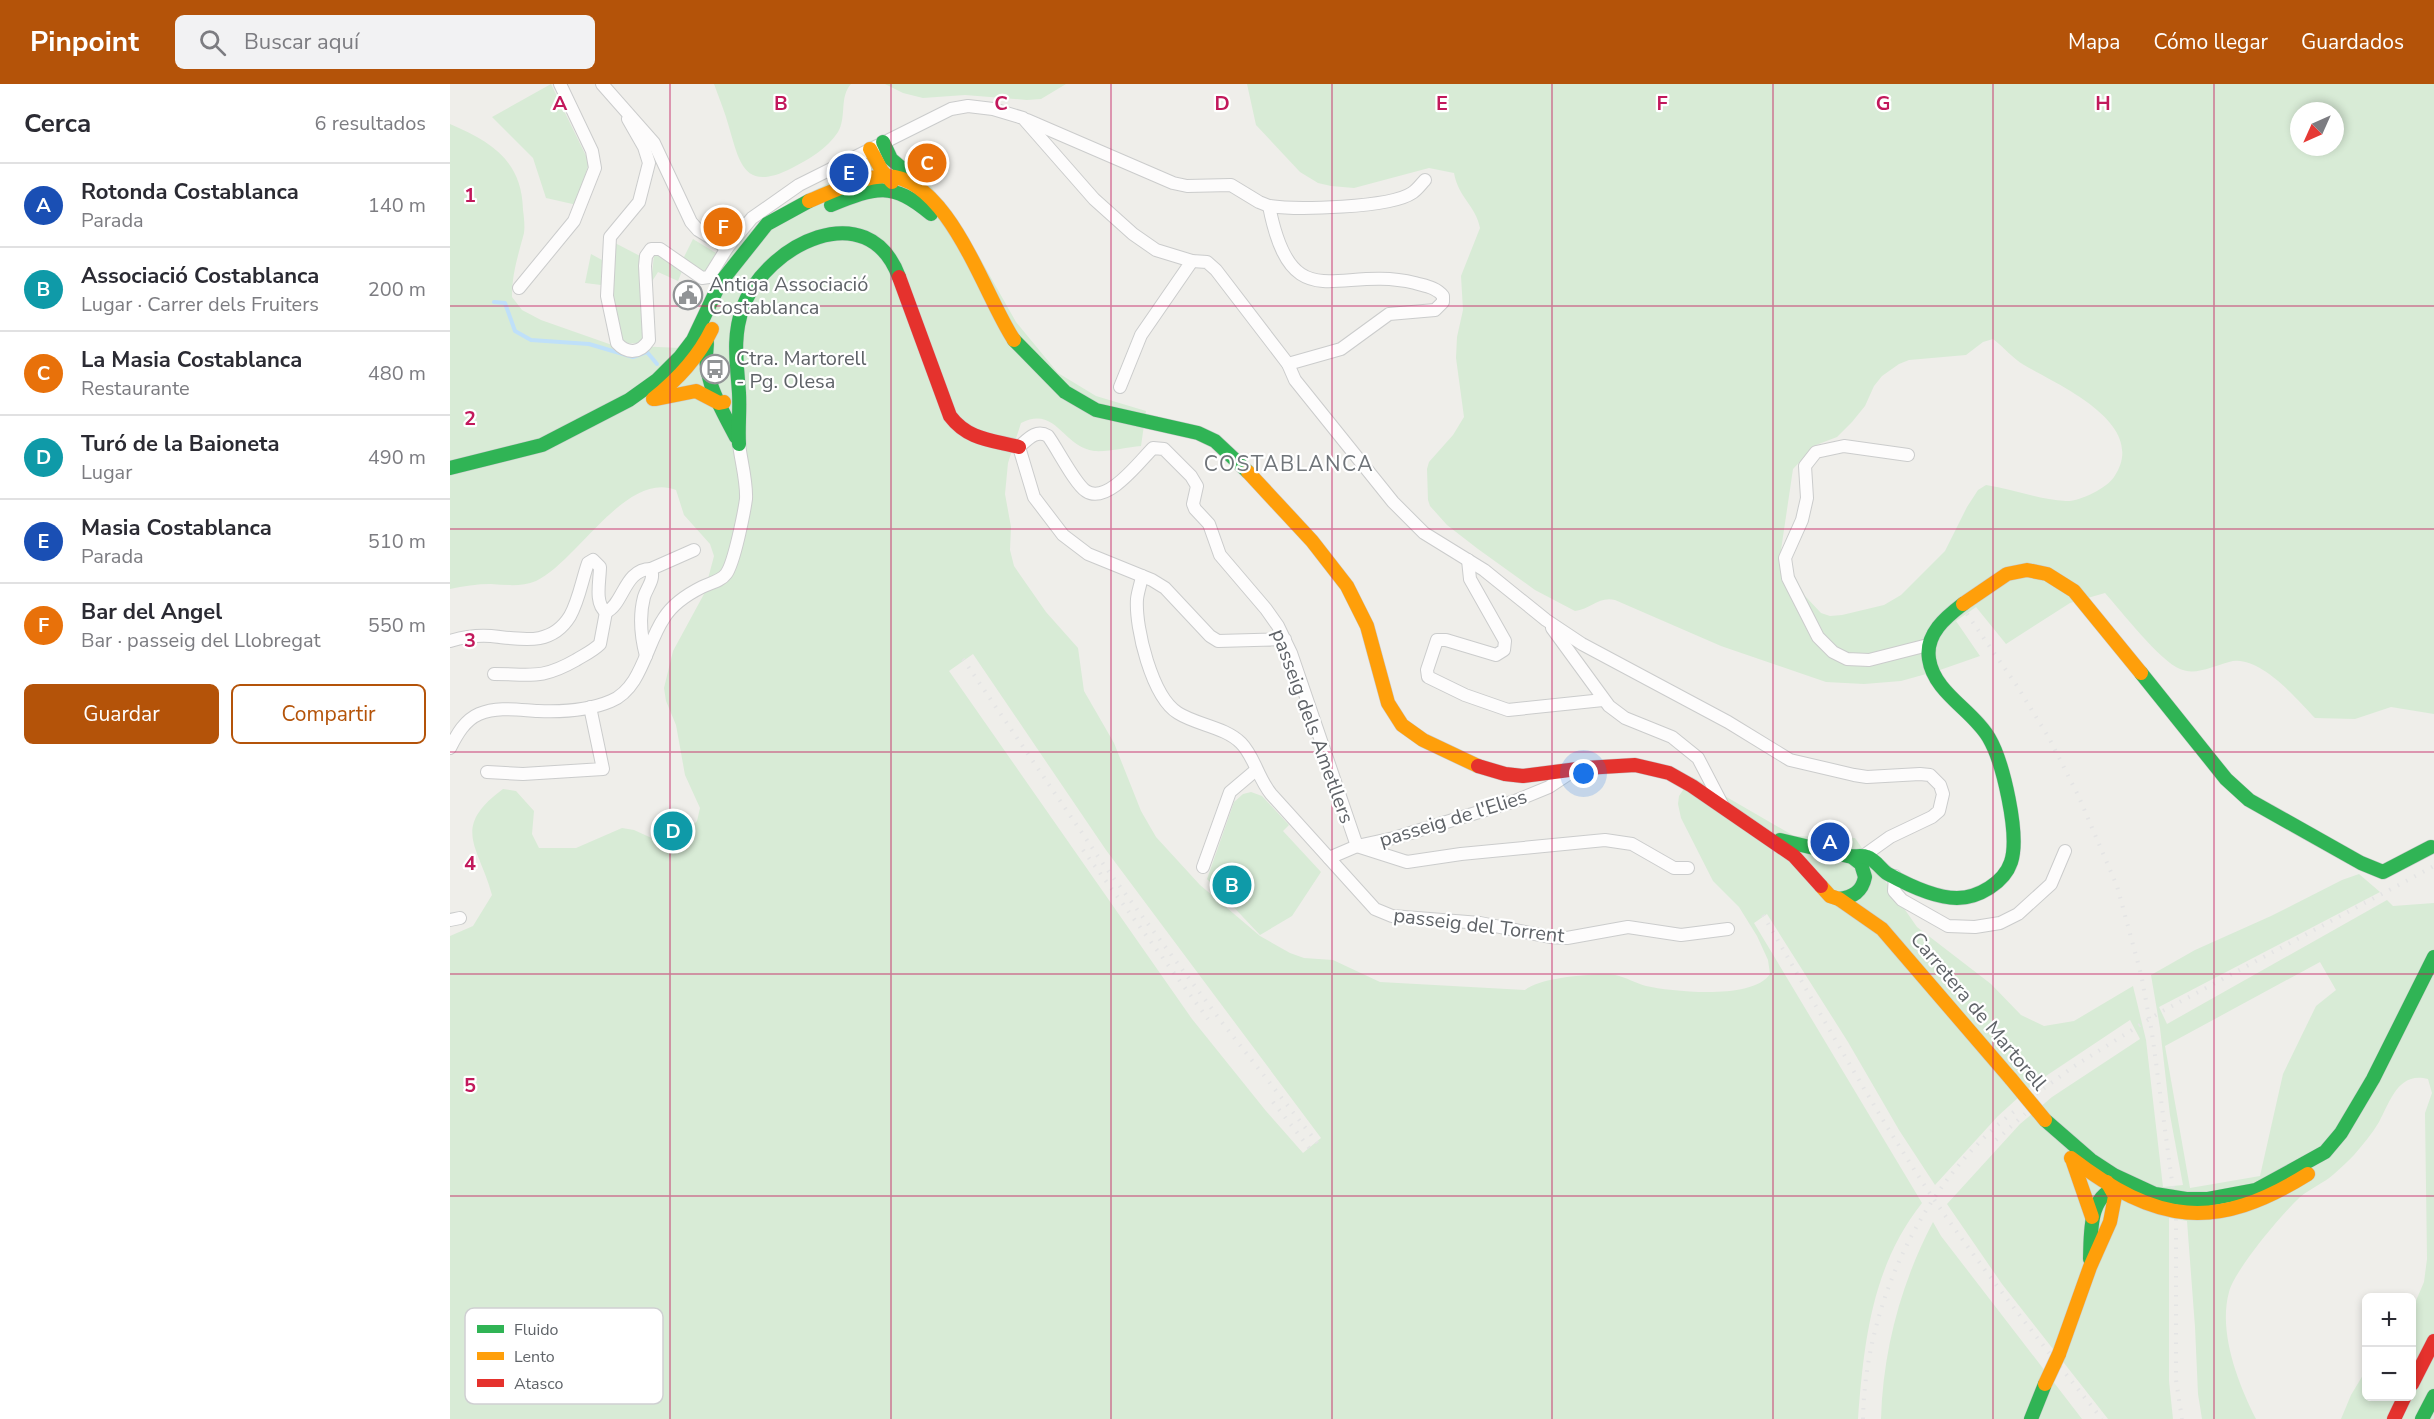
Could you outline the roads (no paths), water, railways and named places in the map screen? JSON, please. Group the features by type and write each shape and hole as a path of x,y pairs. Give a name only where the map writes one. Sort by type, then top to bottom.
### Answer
{"main road":[{"path":"847,199 879,183 886,176 891,159 883,142"},
{"path":"870,149 886,176 934,217 946,231 982,283 1013,339 1039,369 1065,392 1080,402 1105,413 1198,433 1215,441 1248,471 1312,541 1347,586 1367,626 1388,703 1394,715 1408,730 1469,763 1505,774 1523,776 1625,765 1656,768 1692,786 1766,836 1794,856 1822,884 1830,896 1839,899 1882,929"},
{"path":"891,159 914,178 959,234 975,261 982,283"},
{"path":"737,399 719,402 696,391 685,370 693,340 720,283 767,224 798,205 851,184 886,176 908,181 927,195"},
{"path":"753,240 801,217 874,190 900,191 910,197"},
{"path":"739,444 735,341 744,306 754,282 778,257 806,241 831,233 844,233 870,241 886,253 894,264 950,417 959,429 972,438 1019,447"},
{"path":"733,267 721,306 708,337 704,357 706,376 739,444"},
{"path":"450,468 567,441 625,417 650,401 685,370 708,337"},
{"path":"657,380 693,340"},
{"path":"542,445 618,407 657,380 678,371 685,370 706,376"},
{"path":"650,401 696,391"},
{"path":"1766,836 1850,856 1867,857 1891,875 1941,896 1964,898 1988,890 2003,876 2012,860 2012,825 2000,762 1989,736 1935,675 1930,666 1928,645 1932,635 1944,620 1997,579 2005,573 2025,570 2046,573 2062,581 2074,591 2226,779 2249,800 2377,871 2390,870 2431,847"},
{"path":"1822,884 1825,865 1850,856"},
{"path":"1850,856 1864,869 1864,885 1872,912 1882,929"},
{"path":"1839,899 1850,899 1864,885 1891,875"},
{"name":"Carretera de Martorell","path":"1882,929 2045,1120"},
{"path":"2070,1157 2093,1177 2112,1189 2141,1203 2169,1210 2199,1214 2240,1209 2283,1192 2308,1174 2353,1115 2434,957"},
{"path":"2045,1120 2091,1160 2125,1182 2155,1194 2186,1199 2240,1195 2270,1184 2325,1152"},
{"path":"2045,1120 2070,1157 2092,1217 2090,1267"},
{"path":"2031,1419 2079,1302 2090,1267 2110,1222 2115,1196 2091,1160"},
{"path":"2092,1217 2101,1199 2117,1187 2145,1197 2181,1204 2192,1205 2214,1198"},
{"path":"2110,1222 2122,1210 2141,1203"},
{"path":"2416,1376 2434,1341"},
{"path":"2422,1419 2434,1396"},
{"path":"2394,1419 2403,1401"}],"street":[{"path":"519,288 574,221 596,168 592,152 560,84"},
{"path":"602,84 654,143 691,222 698,230 727,248"},
{"path":"619,102 644,147 649,163 639,202 610,237 608,296 617,343 622,349 632,352 639,351 648,340 645,266 646,256 651,249 660,249 702,278 709,277 727,248 752,218 774,201 799,185 951,109 968,106 993,109 1023,118 1173,183 1186,186 1231,185 1269,206 1349,206 1389,200 1412,194 1425,180"},
{"path":"1023,118 1094,199 1133,234 1156,250 1192,261 1207,262 1216,270 1288,364 1295,380 1393,502 1424,533 1496,579 1546,620 1582,644 1728,722 1790,760 1867,777 1920,774 1936,779 1943,794 1939,811 1932,817 1850,856"},
{"path":"1269,206 1282,251 1291,266 1310,279 1319,282 1380,278 1400,280 1434,288 1443,296 1443,302 1435,310 1389,314 1341,349 1288,364"},
{"path":"1120,387 1141,335 1192,261"},
{"name":"passeig dels Ametllers","path":"1019,447 1037,433 1042,432 1048,436 1080,485 1093,494 1100,494 1116,486 1153,448 1164,449 1195,482 1197,486 1193,504 1209,524 1220,555 1266,609 1285,639 1357,846"},
{"path":"450,748 470,720 488,711 499,709 541,711 590,707 609,702 625,693 665,616 684,598 726,574 732,560 746,497 739,444"},
{"path":"1908,455 1844,446 1816,452 1805,466 1807,498 1802,520 1785,558 1788,578 1818,637 1833,652 1847,659 1869,660 1928,645"},
{"path":"1019,447 1034,497 1063,535 1094,558 1142,576 1166,588 1210,636 1218,641 1285,639"},
{"path":"494,674 540,676 553,673 570,663 600,644 606,612 611,609 620,592 634,576 694,550"},
{"path":"450,641 470,636 489,636 529,641 542,639 554,633 571,614 588,563 593,560 600,567 599,603 606,612"},
{"path":"1468,560 1470,579 1505,641 1504,650 1496,655 1446,640 1437,640 1427,670 1428,677 1508,710 1603,700"},
{"path":"646,656 642,641 641,620 644,597 652,581 651,569"},
{"name":"passeig del Torrent","path":"1142,576 1137,598 1139,622 1149,666 1163,698 1180,715 1239,742 1248,751 1256,770 1271,794 1375,909 1392,916 1480,923 1558,937 1588,935 1628,927 1681,935 1728,929"},
{"path":"1546,620 1603,700 1625,718 1672,737 1691,750 1706,769 1723,806"},
{"path":"487,771 523,774 603,769 590,707"},
{"path":"1203,867 1230,792 1256,770"},
{"name":"passeig de l'Elies","path":"1329,858 1357,846 1394,838 1515,801 1549,787 1574,770"},
{"path":"1357,846 1407,862 1605,840 1632,844 1674,868 1688,868"},
{"path":"1891,875 1894,891 1902,900 1948,926 1975,927 2000,923 2018,914 2051,884 2065,851"}],"waterway":[{"path":"494,302 505,303 515,331 531,340 589,344 633,357 647,352 657,364"}],"railway":[{"path":"1967,614 2017,686 2049,738 2078,795 2117,886 2141,974 2152,1033 2173,1189"},
{"path":"963,659 1106,868 1224,1025 1319,1145"},
{"path":"1083,850 1208,1019"},
{"path":"2036,1094 2073,1067 2159,1013 2434,866"},
{"path":"1763,915 1873,1104 1944,1214 2041,1343 2102,1419"},
{"path":"1273,1102 1310,1149"},
{"path":"1863,1419 1866,1375 1875,1331 1889,1287 1907,1245 1929,1206 1956,1169 1986,1136 2020,1107"},
{"path":"1996,1140 2025,1114"},
{"path":"2176,1219 2176,1380 2182,1419"}],"place":[{"name":"La Masia Costablanca","path":"927,163"},
{"name":"Masia Costablanca","path":"849,173"},
{"name":"Bar del Angel","path":"723,227"},
{"name":"Antiga Associació Costablanca","path":"688,295"},
{"name":"Ctra. Martorell - Pg. Olesa","path":"715,369"},
{"name":"Turó de la Baioneta","path":"673,831"},
{"name":"Rotonda Costablanca","path":"1830,842"},
{"name":"Associació Costablanca","path":"1232,885"}],"district":[{"name":"COSTABLANCA","path":"1289,464"}]}
